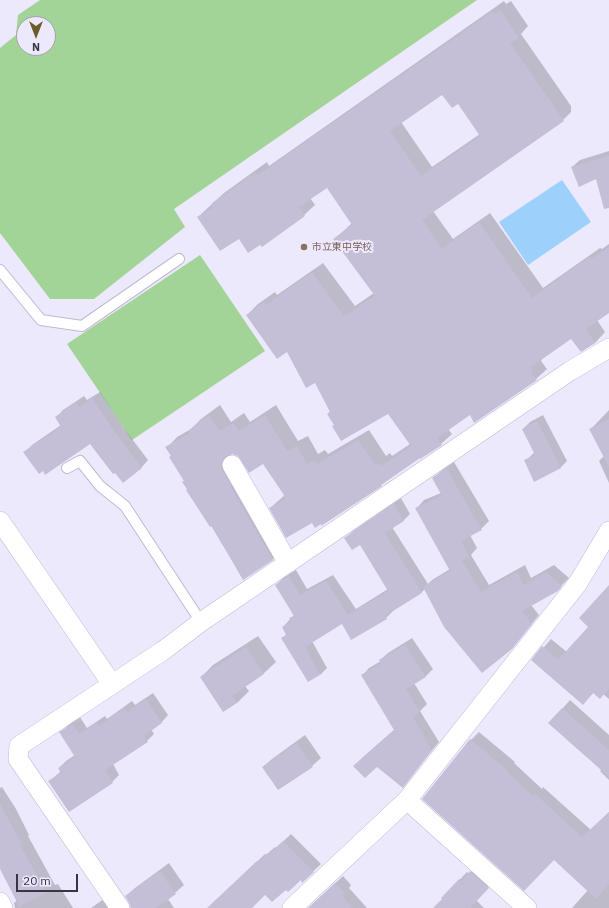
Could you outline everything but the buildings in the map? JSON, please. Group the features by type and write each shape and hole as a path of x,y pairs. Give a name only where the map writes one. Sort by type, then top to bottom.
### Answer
{"street":[{"path":"120,908 18,759 19,746 164,650 201,622 564,376 609,348"},
{"path":"232,465 288,563"},
{"path":"0,521 112,684"},
{"path":"292,908 407,800 578,583 609,531"},
{"path":"407,800 527,908"},
{"path":"0,902 3,908"}],"lane":[{"path":"0,270 41,320 82,326 179,259"},
{"path":"67,468 80,461 100,486 125,506 201,622"}],"green space":[{"path":"40,0 477,0 174,209 185,227 94,299 50,299 0,233 0,48 16,35 16,56 56,56 56,16 18,16"},
{"path":"200,255 265,351 132,440 67,344"}],"water":[{"path":"562,180 591,222 528,265 499,222"}],"place":[{"name":"市立東中学校","path":"304,247"}]}
